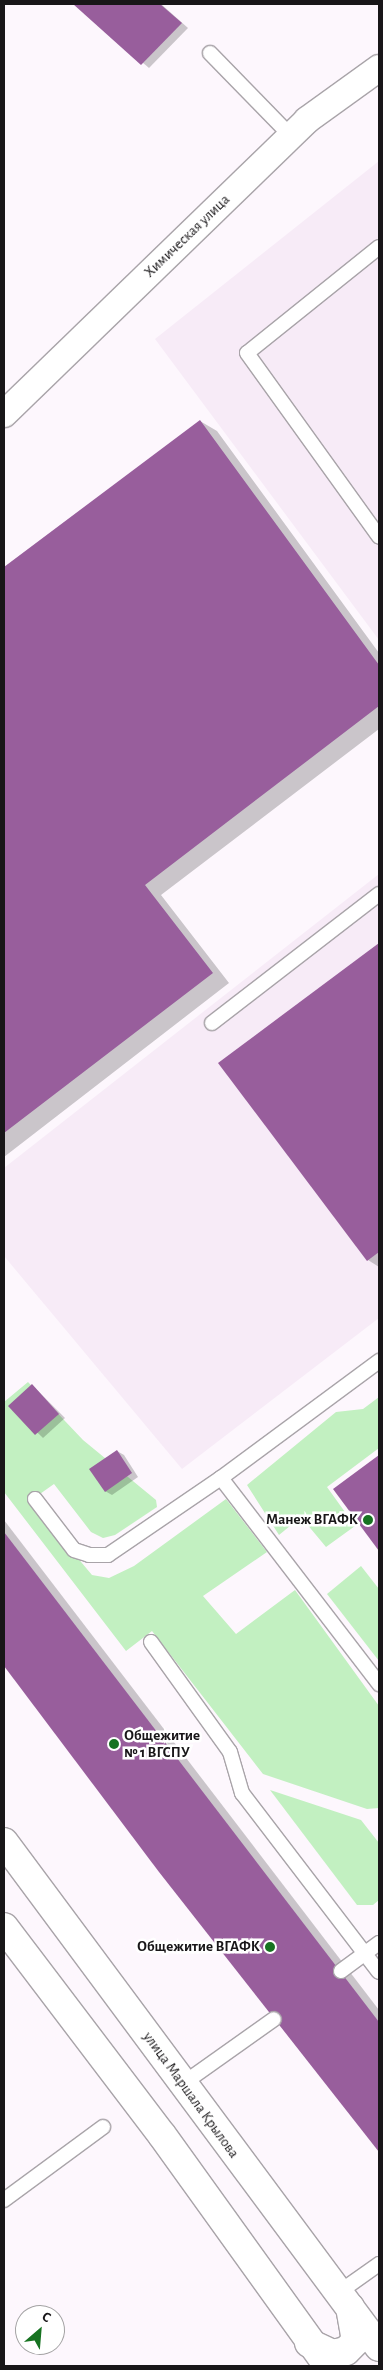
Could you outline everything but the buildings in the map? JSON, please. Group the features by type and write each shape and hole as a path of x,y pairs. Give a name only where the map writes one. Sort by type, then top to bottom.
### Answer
{"main road":[{"name":"улица Маршала Крылова","path":"4,1842 379,2347"},
{"path":"4,1927 162,2135 328,2366"},
{"path":"309,2342 333,2354 346,2351 356,2341 344,2301"}],"street":[{"name":"Химическая улица","path":"4,414 291,136 379,68"}],"lane":[{"path":"210,53 291,136"},
{"path":"379,247 247,354 379,537"},
{"path":"212,1023 379,894"},
{"path":"35,1498 74,1550 89,1555 108,1554 221,1478 379,1361"},
{"path":"221,1478 379,1684"},
{"path":"151,1642 230,1752 242,1793 379,1972"},
{"path":"341,1971 379,1943"},
{"path":"184,2083 274,2019"},
{"path":"4,2200 103,2127"},
{"path":"344,2301 379,2264"}],"shaded area":[{"path":"379,161 379,640 155,339"},
{"path":"379,874 379,1318 182,1469 4,1256 4,1168"}],"green space":[{"path":"28,1382 83,1440 156,1500 157,1507 115,1535 103,1538 91,1532 54,1484 30,1501 92,1575 109,1578 134,1566 226,1499 267,1552 203,1596 236,1634 295,1590 379,1706 379,1808 367,1809 263,1774 152,1631 126,1651 4,1492 4,1402"},
{"path":"379,1397 379,1448 327,1487 355,1526 326,1547 301,1517 279,1535 247,1485 336,1412 363,1409"},
{"path":"361,1566 379,1589 379,1661 327,1594"},
{"path":"270,1790 361,1820 379,1843 379,1900 373,1905 357,1905"}],"place":[{"name":"Манеж ВГАФК","path":"368,1520"},
{"name":"Общежитие № 1 ВГСПУ","path":"114,1744"},
{"name":"Общежитие ВГАФК","path":"270,1947"}]}
